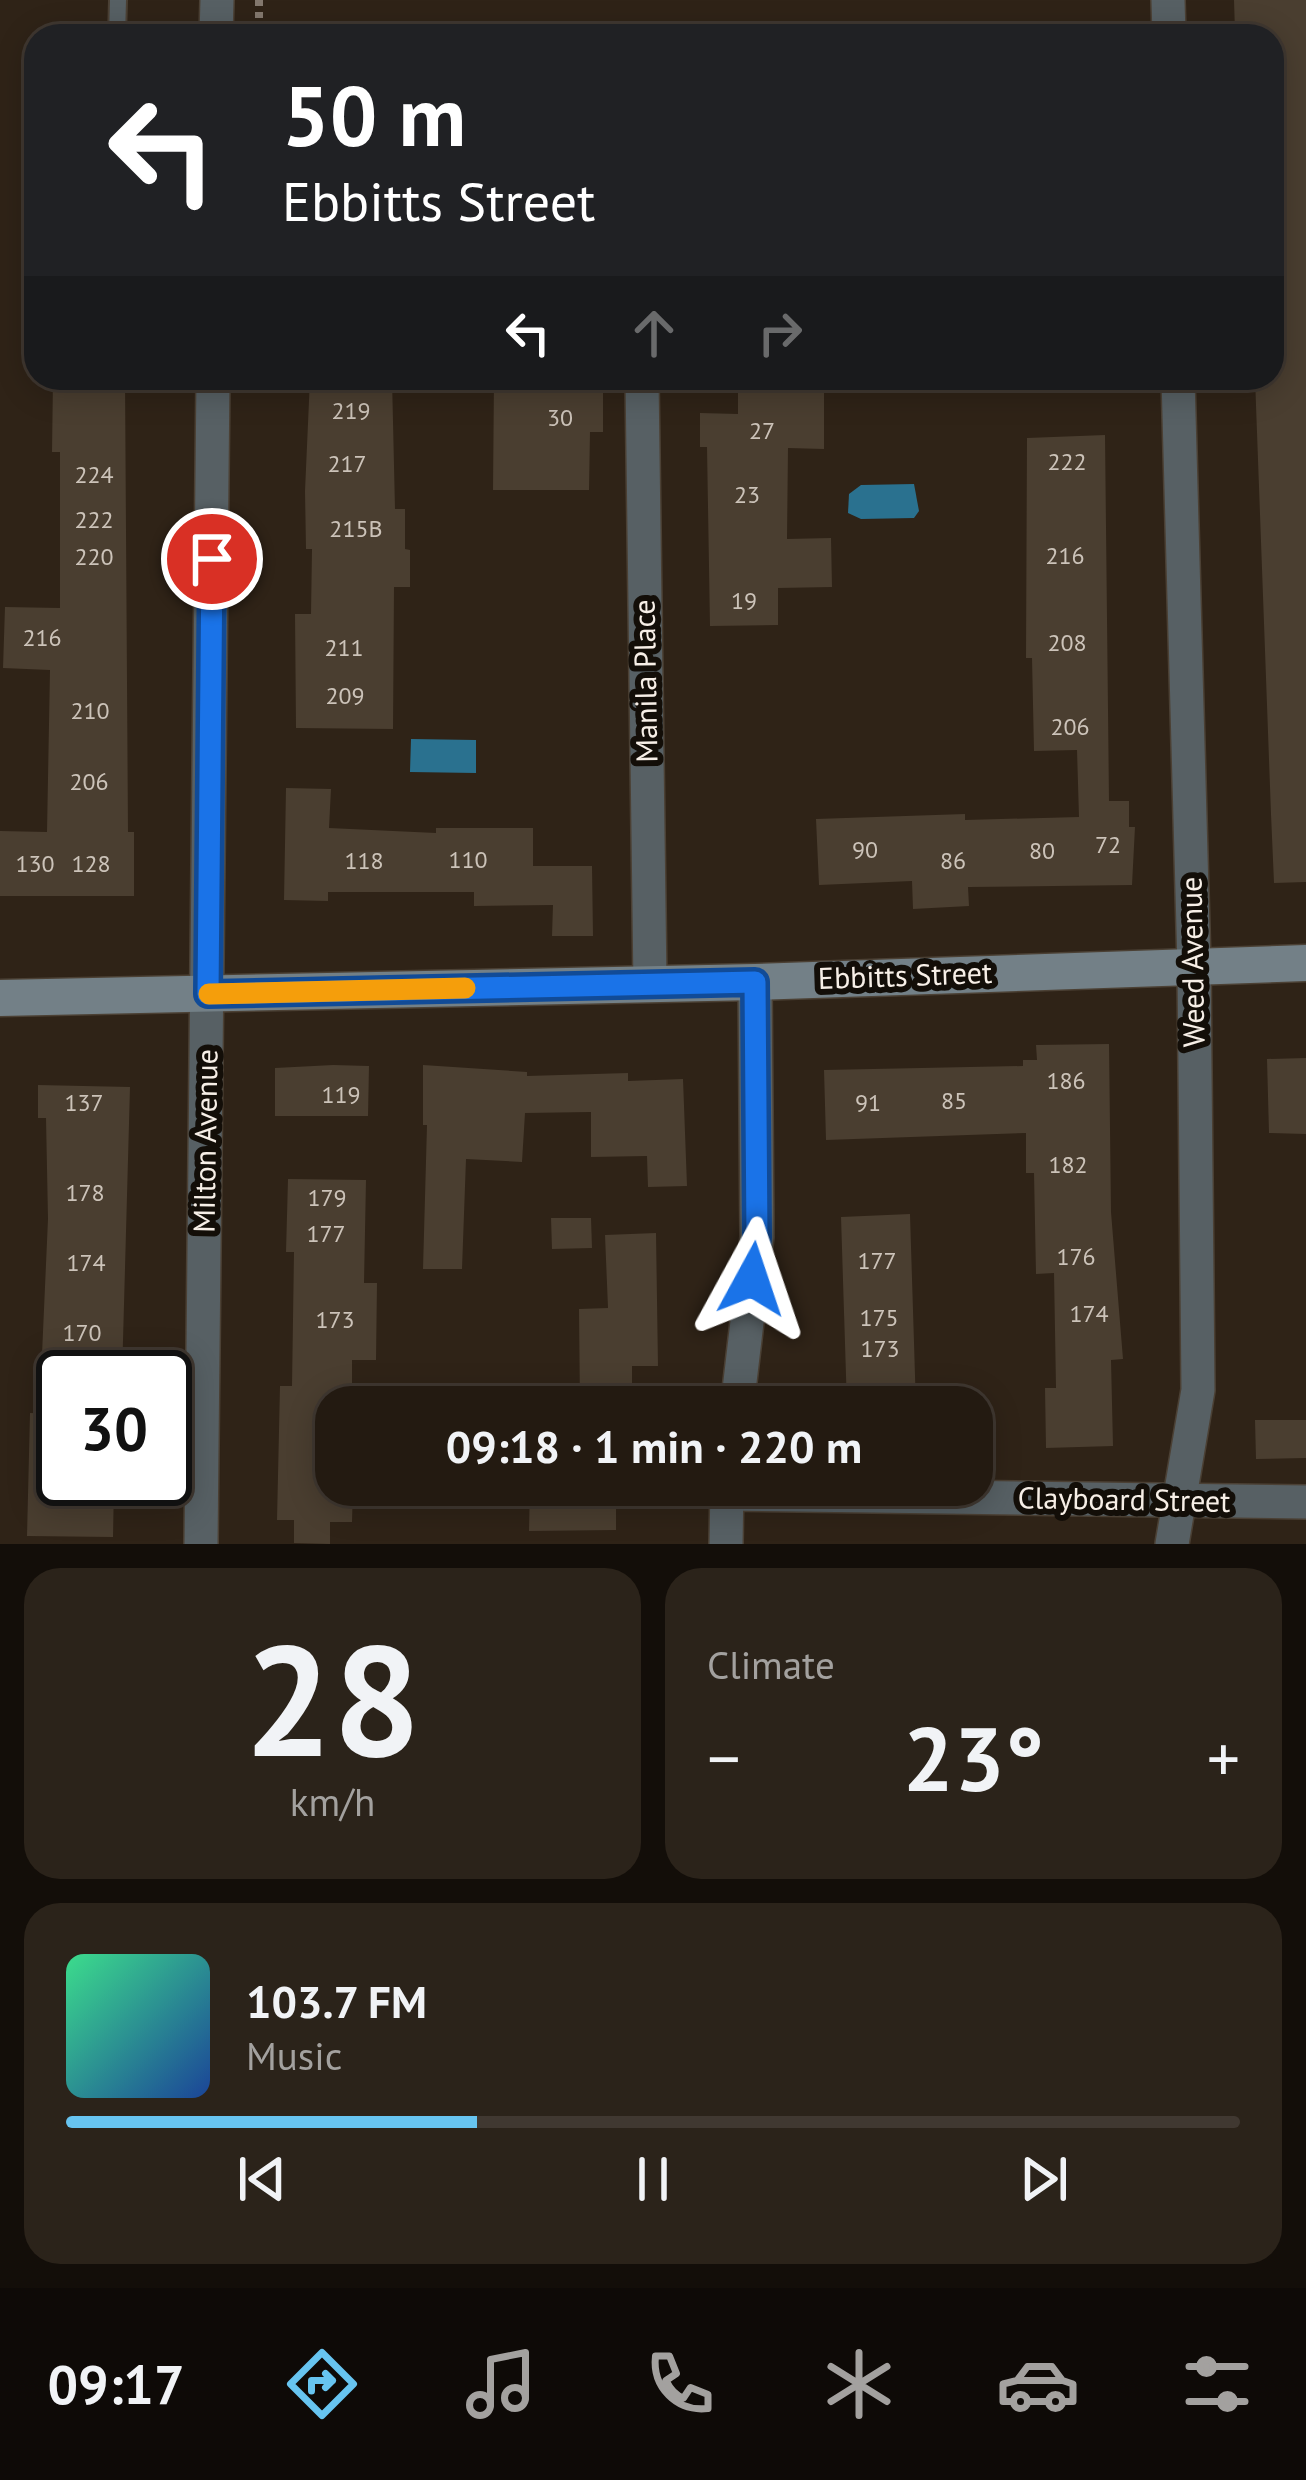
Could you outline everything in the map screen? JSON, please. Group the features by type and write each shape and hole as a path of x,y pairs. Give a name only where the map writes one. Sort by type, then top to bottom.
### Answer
{"street":[{"name":"Milton Avenue","path":"201,1544 213,390"},
{"name":"Manila Place","path":"642,390 650,984"},
{"name":"Weed Avenue","path":"1172,1544 1198,1390 1194,965 1178,390"},
{"name":"Ebbitts Street","path":"0,998 755,982 1306,963"},
{"path":"739,1386 757,1237 755,982"},
{"name":"Clayboard Street","path":"993,1496 1306,1502"},
{"path":"726,1544 727,1506"}],"water":[{"path":"914,484 919,511 914,518 861,519 848,513 849,494 861,485"},
{"path":"411,739 476,740 476,773 410,772"}],"building":[{"path":"1234,0 1306,0 1306,882 1274,883 1255,390 1284,390 1284,24 1235,24"},
{"path":"53,390 125,390 128,832 134,832 134,896 0,896 0,831 47,832 50,670 3,668 5,607 60,608 60,452 52,452"},
{"path":"309,390 392,390 395,509 405,509 405,549 410,550 410,587 394,587 393,729 296,728 295,614 311,614 312,549 306,549"},
{"path":"494,390 603,393 603,432 590,432 589,490 493,490"},
{"path":"738,390 824,390 824,449 788,448 787,539 831,538 832,587 778,588 778,625 710,626 707,447 700,447 700,413 738,414"},
{"path":"1105,435 1109,801 1129,801 1129,827 1135,827 1132,885 968,887 969,906 913,909 912,881 819,885 816,819 965,814 965,820 1079,817 1077,750 1034,751 1032,658 1026,658 1027,438"},
{"path":"286,788 331,789 329,828 436,833 436,828 533,828 533,866 592,866 593,936 552,936 553,905 474,906 474,892 328,892 328,901 284,900"},
{"path":"1109,1044 1111,1212 1123,1359 1111,1360 1113,1446 1046,1448 1045,1388 1056,1388 1054,1273 1036,1274 1034,1173 1026,1173 1026,1133 826,1140 824,1070 1023,1066 1023,1060 1037,1060 1036,1045"},
{"path":"1306,1058 1306,1134 1269,1133 1267,1059"},
{"path":"423,1065 527,1072 527,1076 628,1073 628,1081 683,1079 687,1186 648,1187 647,1156 591,1157 591,1112 525,1113 522,1162 466,1159 462,1269 423,1269 427,1125 423,1125"},
{"path":"369,1066 368,1116 275,1116 275,1068"},
{"path":"38,1085 130,1087 123,1350 42,1350 48,1219 46,1118 38,1118"},
{"path":"288,1179 366,1180 364,1283 377,1283 376,1360 352,1360 352,1386 315,1386 315,1506 352,1506 352,1522 330,1522 330,1544 294,1543 294,1520 277,1520 280,1386 292,1386 294,1252 286,1252"},
{"path":"910,1214 915,1386 846,1386 841,1217"},
{"path":"551,1218 591,1218 592,1248 552,1249"},
{"path":"656,1233 658,1366 632,1366 632,1386 580,1386 579,1309 608,1308 605,1235"},
{"path":"30,1413 36,1413 36,1506 114,1506 113,1537 27,1536"},
{"path":"1255,1420 1306,1420 1306,1458 1256,1459"},
{"path":"530,1506 616,1506 616,1530 529,1531"}],"slow traffic":[{"path":"209,994 465,988"}],"route":[{"path":"212,559 208,994 755,982 757,1237 752,1279"}]}
